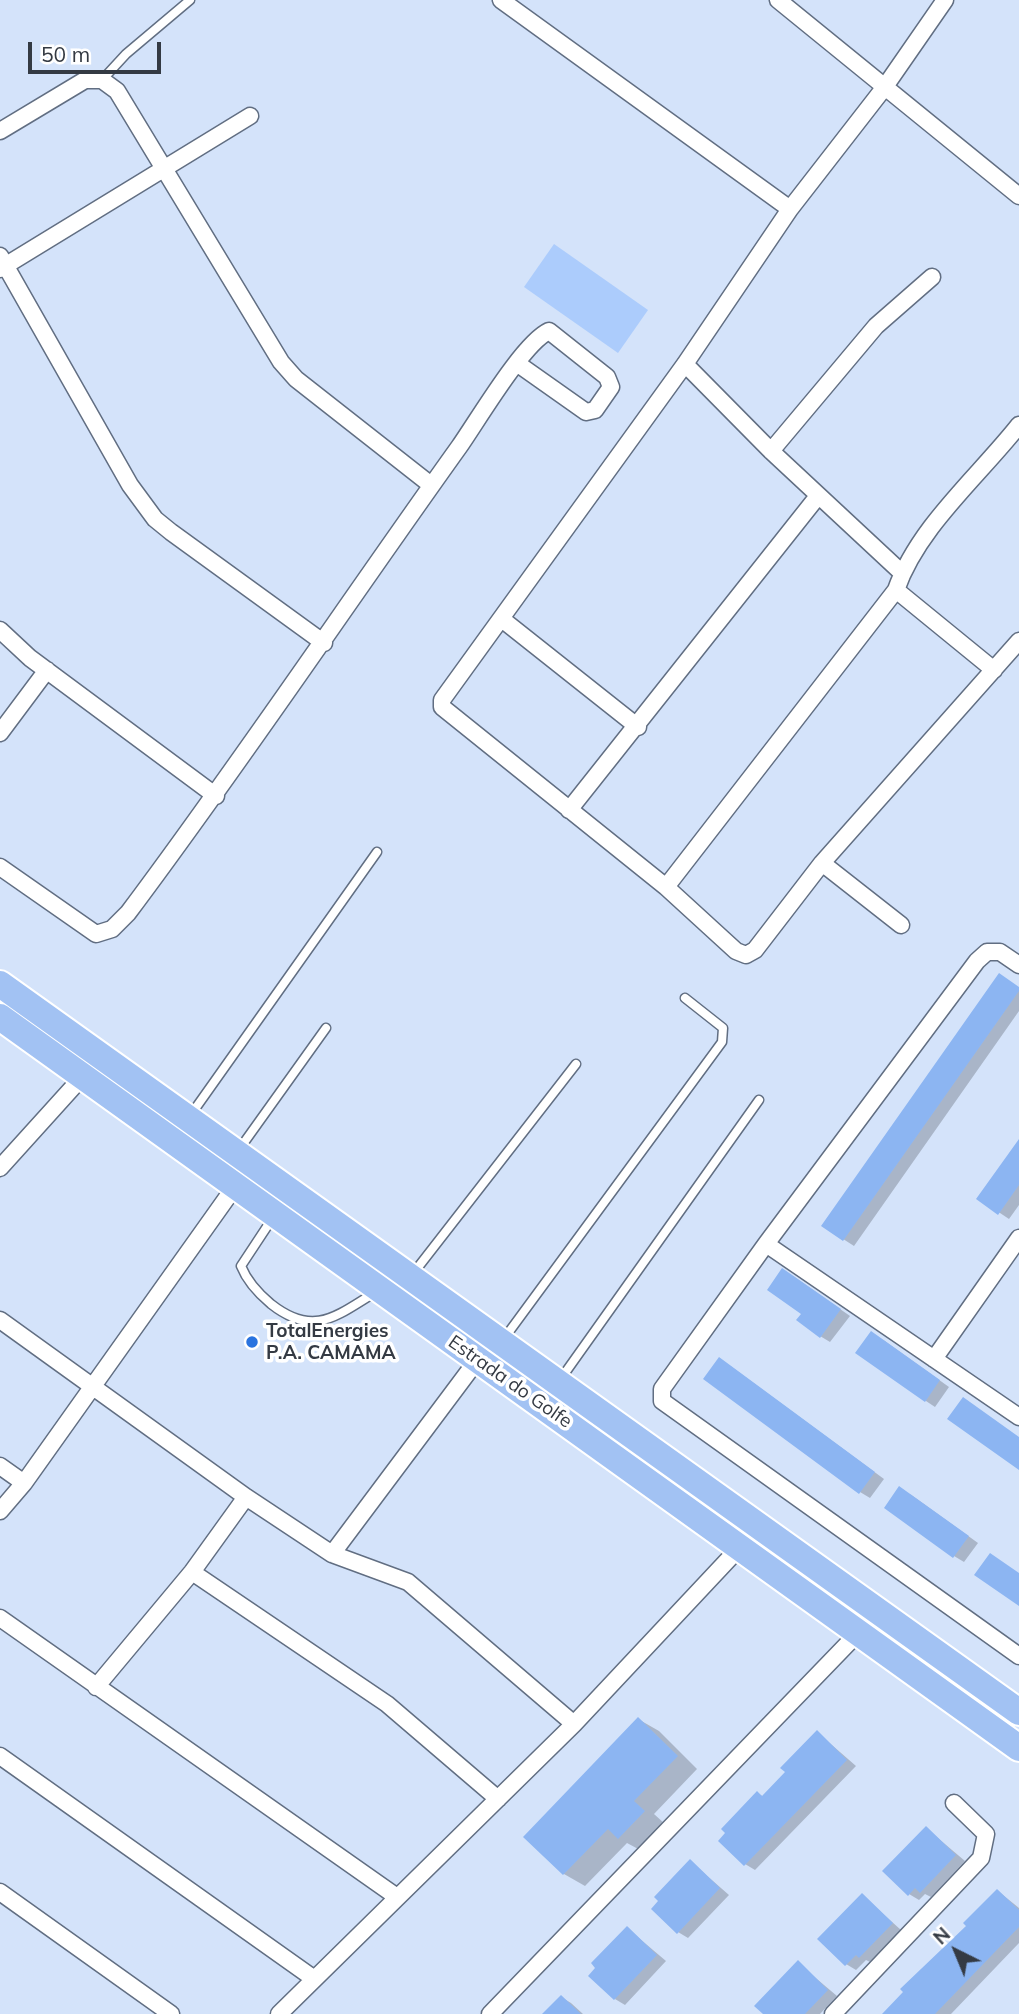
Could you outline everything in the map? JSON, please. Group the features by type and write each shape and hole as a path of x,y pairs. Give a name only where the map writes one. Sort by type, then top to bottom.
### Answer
{"highway":[{"name":"Estrada do Golfe","path":"0,984 1019,1712"},
{"name":"Estrada do Golfe","path":"0,1017 1019,1748"}],"street":[{"path":"501,0 790,209"},
{"path":"778,0 1019,196"},
{"path":"945,0 884,88 790,209 685,365 503,620 442,700 442,707 666,887 736,951 746,955 755,950 822,863 1019,641"},
{"path":"0,131 85,80 102,80 117,91 281,362 296,379 431,485"},
{"path":"250,116 2,264 130,485 155,519 324,643"},
{"path":"771,451 860,344 932,277"},
{"path":"0,867 96,934 112,929 128,913 216,796 431,485 538,336 548,331 607,377 611,387 595,410 586,412 518,364"},
{"path":"685,365 771,451 902,573"},
{"path":"666,887 896,590 902,573 930,530 1019,425"},
{"path":"569,810 638,727 818,496"},
{"path":"896,590 994,670"},
{"path":"503,620 638,727"},
{"path":"0,630 30,658 216,796"},
{"path":"0,733 47,670"},
{"path":"822,863 901,925"},
{"path":"1019,965 1000,952 987,952 977,961 766,1244 662,1389 662,1401 1019,1656"},
{"path":"0,1168 84,1075"},
{"path":"0,1511 24,1483 236,1185"},
{"path":"934,1359 1019,1238"},
{"path":"766,1244 1019,1417"},
{"path":"0,1320 94,1385 246,1497 332,1555 408,1582 574,1724"},
{"path":"332,1555 478,1359"},
{"path":"0,1466 24,1483"},
{"path":"96,1687 192,1572 246,1497"},
{"path":"279,2014 574,1724 741,1546"},
{"path":"192,1572 387,1704 498,1799"},
{"path":"0,1618 397,1898"},
{"path":"490,2014 859,1632"},
{"path":"0,1756 313,1978"},
{"path":"833,2014 981,1858 986,1835 954,1803"},
{"path":"0,1892 171,2014"}],"lane":[{"path":"102,80 126,54 190,0"},
{"path":"188,1118 377,852"},
{"path":"501,1342 722,1042 723,1028 685,998"},
{"path":"237,1153 326,1028"},
{"path":"410,1277 576,1064"},
{"path":"558,1382 759,1100"},
{"path":"276,1214 241,1266 259,1294 279,1310 301,1323 320,1321 343,1312 379,1290"}],"shaded area":[{"path":"554,244 648,310 618,353 524,287"}],"building":[{"path":"999,973 1019,987 1019,991 843,1241 821,1226"},
{"path":"1019,1139 1019,1185 998,1215 976,1199"},
{"path":"782,1268 841,1309 820,1338 796,1320 801,1314 767,1290"},
{"path":"871,1331 940,1380 925,1402 855,1353"},
{"path":"719,1357 875,1472 859,1494 703,1379"},
{"path":"963,1397 1019,1437 1019,1470 947,1419"},
{"path":"899,1486 969,1536 953,1558 884,1508"},
{"path":"990,1553 1019,1573 1019,1606 974,1575"},
{"path":"638,1717 678,1756 634,1801 645,1811 618,1839 608,1829 563,1875 523,1837"},
{"path":"817,1730 847,1760 744,1866 718,1841 725,1833 721,1829 757,1791 762,1796 785,1772 780,1768"},
{"path":"926,1826 956,1855 920,1893 915,1888 908,1896 882,1871"},
{"path":"690,1859 720,1888 677,1934 651,1909 658,1901 654,1897"},
{"path":"997,1889 1019,1910 1019,1927 935,2014 882,2014 903,1992 900,1989 966,1926 963,1923"},
{"path":"862,1893 893,1923 859,1958 856,1955 845,1966 817,1939"},
{"path":"627,1926 657,1955 614,2000 588,1976 595,1968 591,1963"},
{"path":"798,1960 828,1990 805,2014 763,2014 754,2006"},
{"path":"561,1995 581,2014 542,2014"}],"place":[{"name":"TotalEnergies P.A. CAMAMA","path":"252,1342"}]}
